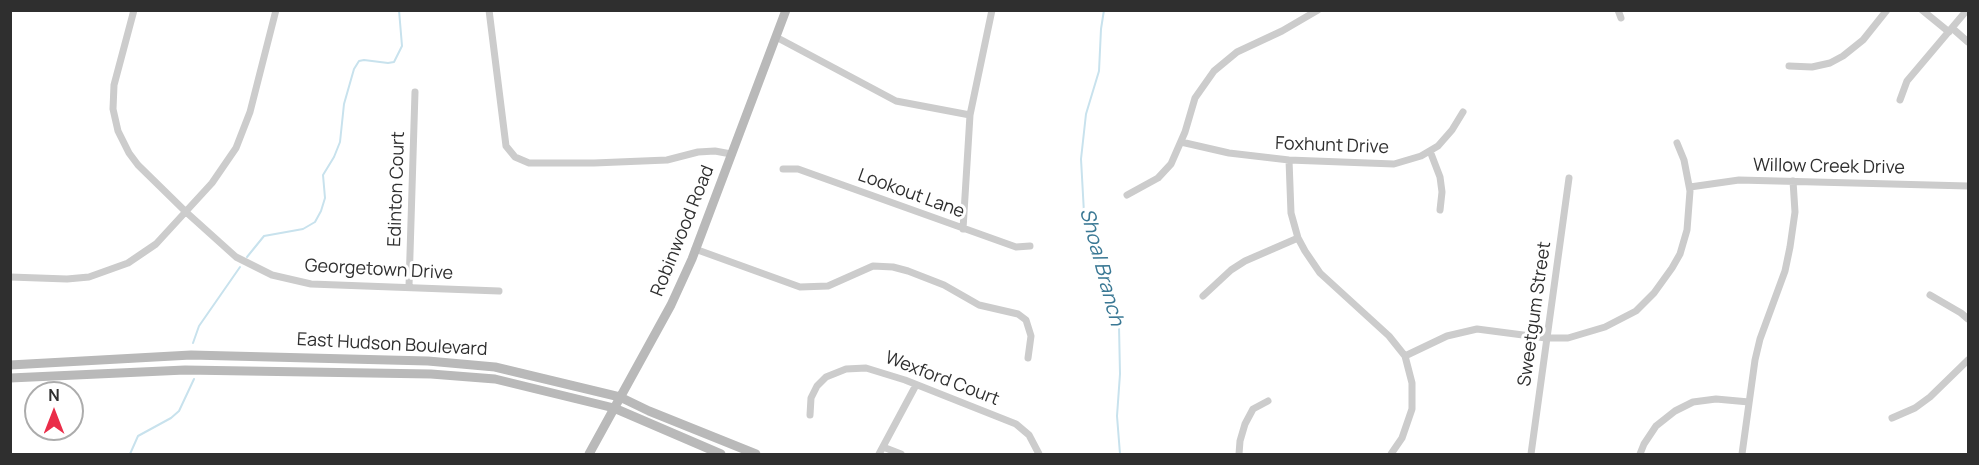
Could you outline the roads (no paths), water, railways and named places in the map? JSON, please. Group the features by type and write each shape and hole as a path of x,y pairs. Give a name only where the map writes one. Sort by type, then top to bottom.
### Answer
{"main road":[{"name":"Robinwood Road","path":"589,454 671,305 695,249 786,10"},
{"name":"East Hudson Boulevard","path":"10,365 191,355 428,361 495,367 620,397 756,454"},
{"name":"East Hudson Boulevard","path":"10,378 185,370 431,374 495,379 614,408 721,454"}],"street":[{"name":"Georgetown Drive","path":"134,10 114,85 115,120 123,142 138,165 236,257 272,275 311,284 499,291"},
{"path":"10,277 67,279 89,277 128,263 156,243 224,169 242,136 276,10"},
{"path":"489,10 506,146 515,158 529,163 594,163 667,160 698,152 715,151 731,154"},
{"path":"963,229 970,115 992,10"},
{"path":"1127,195 1150,183 1165,171 1176,155 1195,98 1214,71 1238,52 1282,31 1318,10"},
{"path":"1789,66 1812,67 1830,63 1843,56 1863,40 1887,10"},
{"path":"1923,10 1968,42"},
{"path":"1900,100 1906,81 1967,10"},
{"path":"776,37 896,101 970,115"},
{"name":"Edinton Court","path":"408,286 416,92"},
{"name":"Foxhunt Drive","path":"1181,142 1253,157 1386,164 1402,162 1430,151 1446,138 1463,112"},
{"path":"1405,356 1447,336 1477,329 1547,338 1568,338 1605,327 1636,311 1654,293 1680,254 1687,230 1690,187 1684,160 1677,143"},
{"path":"1430,151 1440,177 1442,192 1440,210"},
{"path":"1289,160 1291,213 1298,238 1320,273 1389,336 1405,356 1412,383 1412,410 1402,438 1391,454"},
{"name":"Lookout Lane","path":"783,169 798,169 1016,247 1030,246"},
{"name":"Sweetgum Street","path":"1531,454 1569,178"},
{"name":"Willow Creek Drive","path":"1690,187 1739,180 1968,186"},
{"path":"1742,454 1760,339 1785,270 1790,247 1795,212 1793,181"},
{"path":"1203,296 1231,270 1245,261 1298,238"},
{"path":"695,249 800,287 828,286 873,266 908,271 944,285 979,305 1018,314 1026,320 1031,336 1028,358"},
{"path":"1930,295 1968,319"},
{"path":"1892,418 1915,408 1930,397 1968,360"},
{"name":"Wexford Court","path":"810,415 811,398 816,386 826,377 846,369 873,369 1016,424 1029,435 1039,454"},
{"path":"901,454 881,451 916,385"},
{"path":"1640,454 1656,426 1675,411 1693,402 1716,399 1749,402"},
{"path":"1239,454 1245,424 1253,409 1268,401"}],"waterway":[{"path":"247,257 264,236 303,229 315,222 325,198 323,175 340,142 344,104 354,69 359,61 364,60 394,62 402,46 399,10"},
{"name":"Shoal Branch","path":"1104,10 1099,71 1086,114 1081,159 1084,213 1119,326 1120,374 1117,416 1120,454"},
{"path":"193,343 199,326 240,267"},
{"path":"130,454 138,436 171,418 179,411 194,379"}]}
